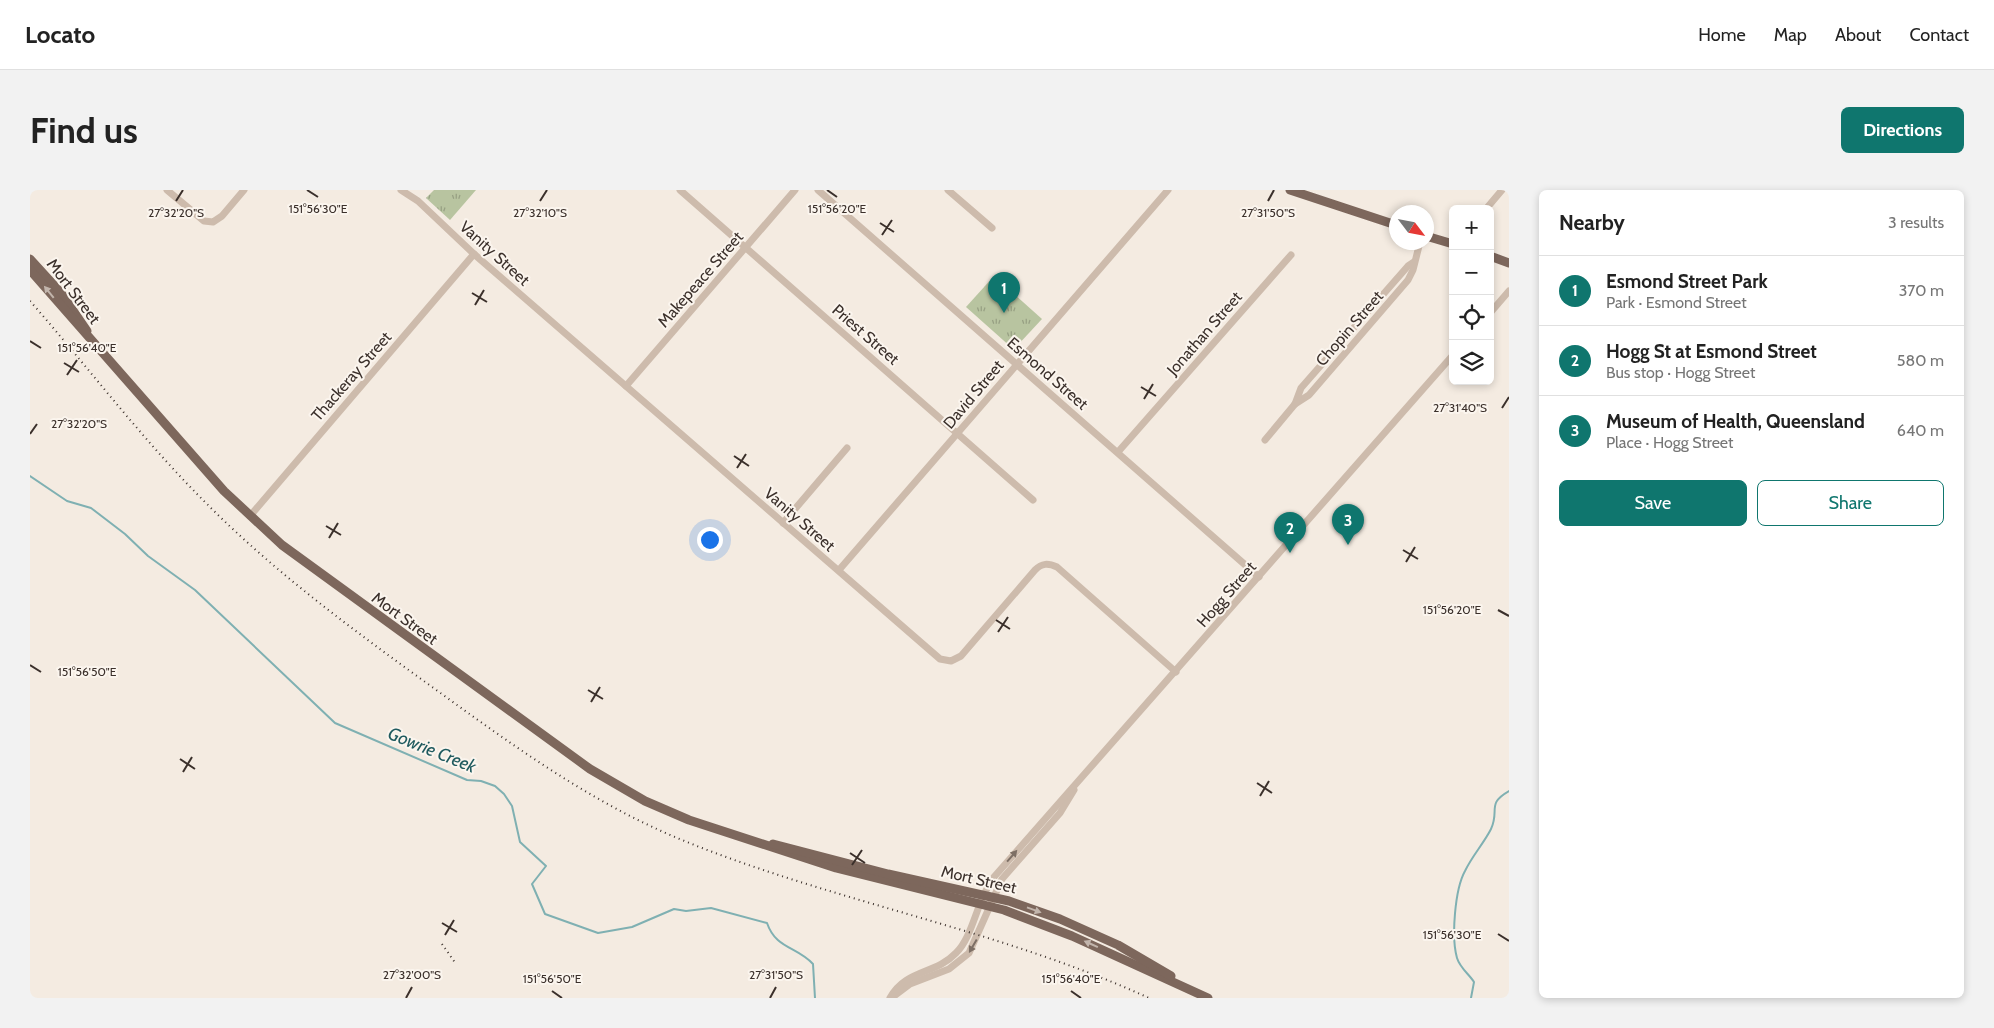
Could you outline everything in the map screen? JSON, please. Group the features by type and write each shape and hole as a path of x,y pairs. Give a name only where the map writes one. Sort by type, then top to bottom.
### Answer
{"main road":[{"path":"1290,190 1389,223"},
{"path":"1434,238 1449,243"},
{"path":"1494,257 1509,263"},
{"name":"Mort Street","path":"30,259 68,302 93,342"},
{"name":"Mort Street","path":"30,270 67,315 224,490 250,516 318,573 590,770 669,812 836,868 992,902 1208,998"}],"street":[{"path":"167,190 204,221 213,222 222,216 244,190"},
{"name":"Vanity Street","path":"401,190 418,201 474,254 940,658 951,661 961,656 1035,570 1048,563 1057,567 1176,672"},
{"name":"Priest Street","path":"680,190 1033,500"},
{"name":"Makepeace Street","path":"626,386 795,190"},
{"name":"Esmond Street","path":"818,190 1259,576"},
{"path":"948,190 992,228"},
{"name":"David Street","path":"839,570 1168,190"},
{"path":"1489,205 1502,190"},
{"name":"Chopin Street","path":"1265,440 1294,404 1301,388 1408,266 1414,262 1418,250"},
{"name":"Thackeray Street","path":"250,516 474,254"},
{"name":"Jonathan Street","path":"1118,452 1291,255"},
{"path":"1494,308 1509,291"},
{"name":"Hogg Street","path":"890,998 912,975 933,968 956,954 966,940 980,899 1000,870 1449,360"},
{"path":"783,523 847,448"},
{"name":"Hogg Street","path":"890,998 910,984 940,974 960,961 976,942 1002,879 1060,813 1078,783"}],"green space":[{"path":"434,190 476,190 450,220 426,198"},
{"path":"994,276 1042,319 1016,347 1012,348 966,307"}],"waterway":[{"name":"Gowrie Creek","path":"30,476 67,501 91,508 125,534 148,556 195,590 335,723 467,780 481,781 495,786 504,794 512,806 520,842 546,866 532,884 545,914 598,933 632,927 674,909 686,911 711,908 767,923 781,943 807,958 813,964 815,998"},
{"path":"1471,998 1474,982 1460,965 1455,949 1456,901 1465,871 1491,829 1496,804 1509,791"}],"railway":[{"path":"30,301 158,452 203,500 256,550 369,641 490,729 585,791 652,827 744,863 802,883 1036,954 1093,974 1149,998"},
{"path":"442,944 456,964"}],"place":[{"name":"Esmond Street Park","path":"1004,313"},
{"name":"Museum of Health, Queensland","path":"1348,545"},
{"name":"Hogg St at Esmond Street","path":"1290,553"}]}
